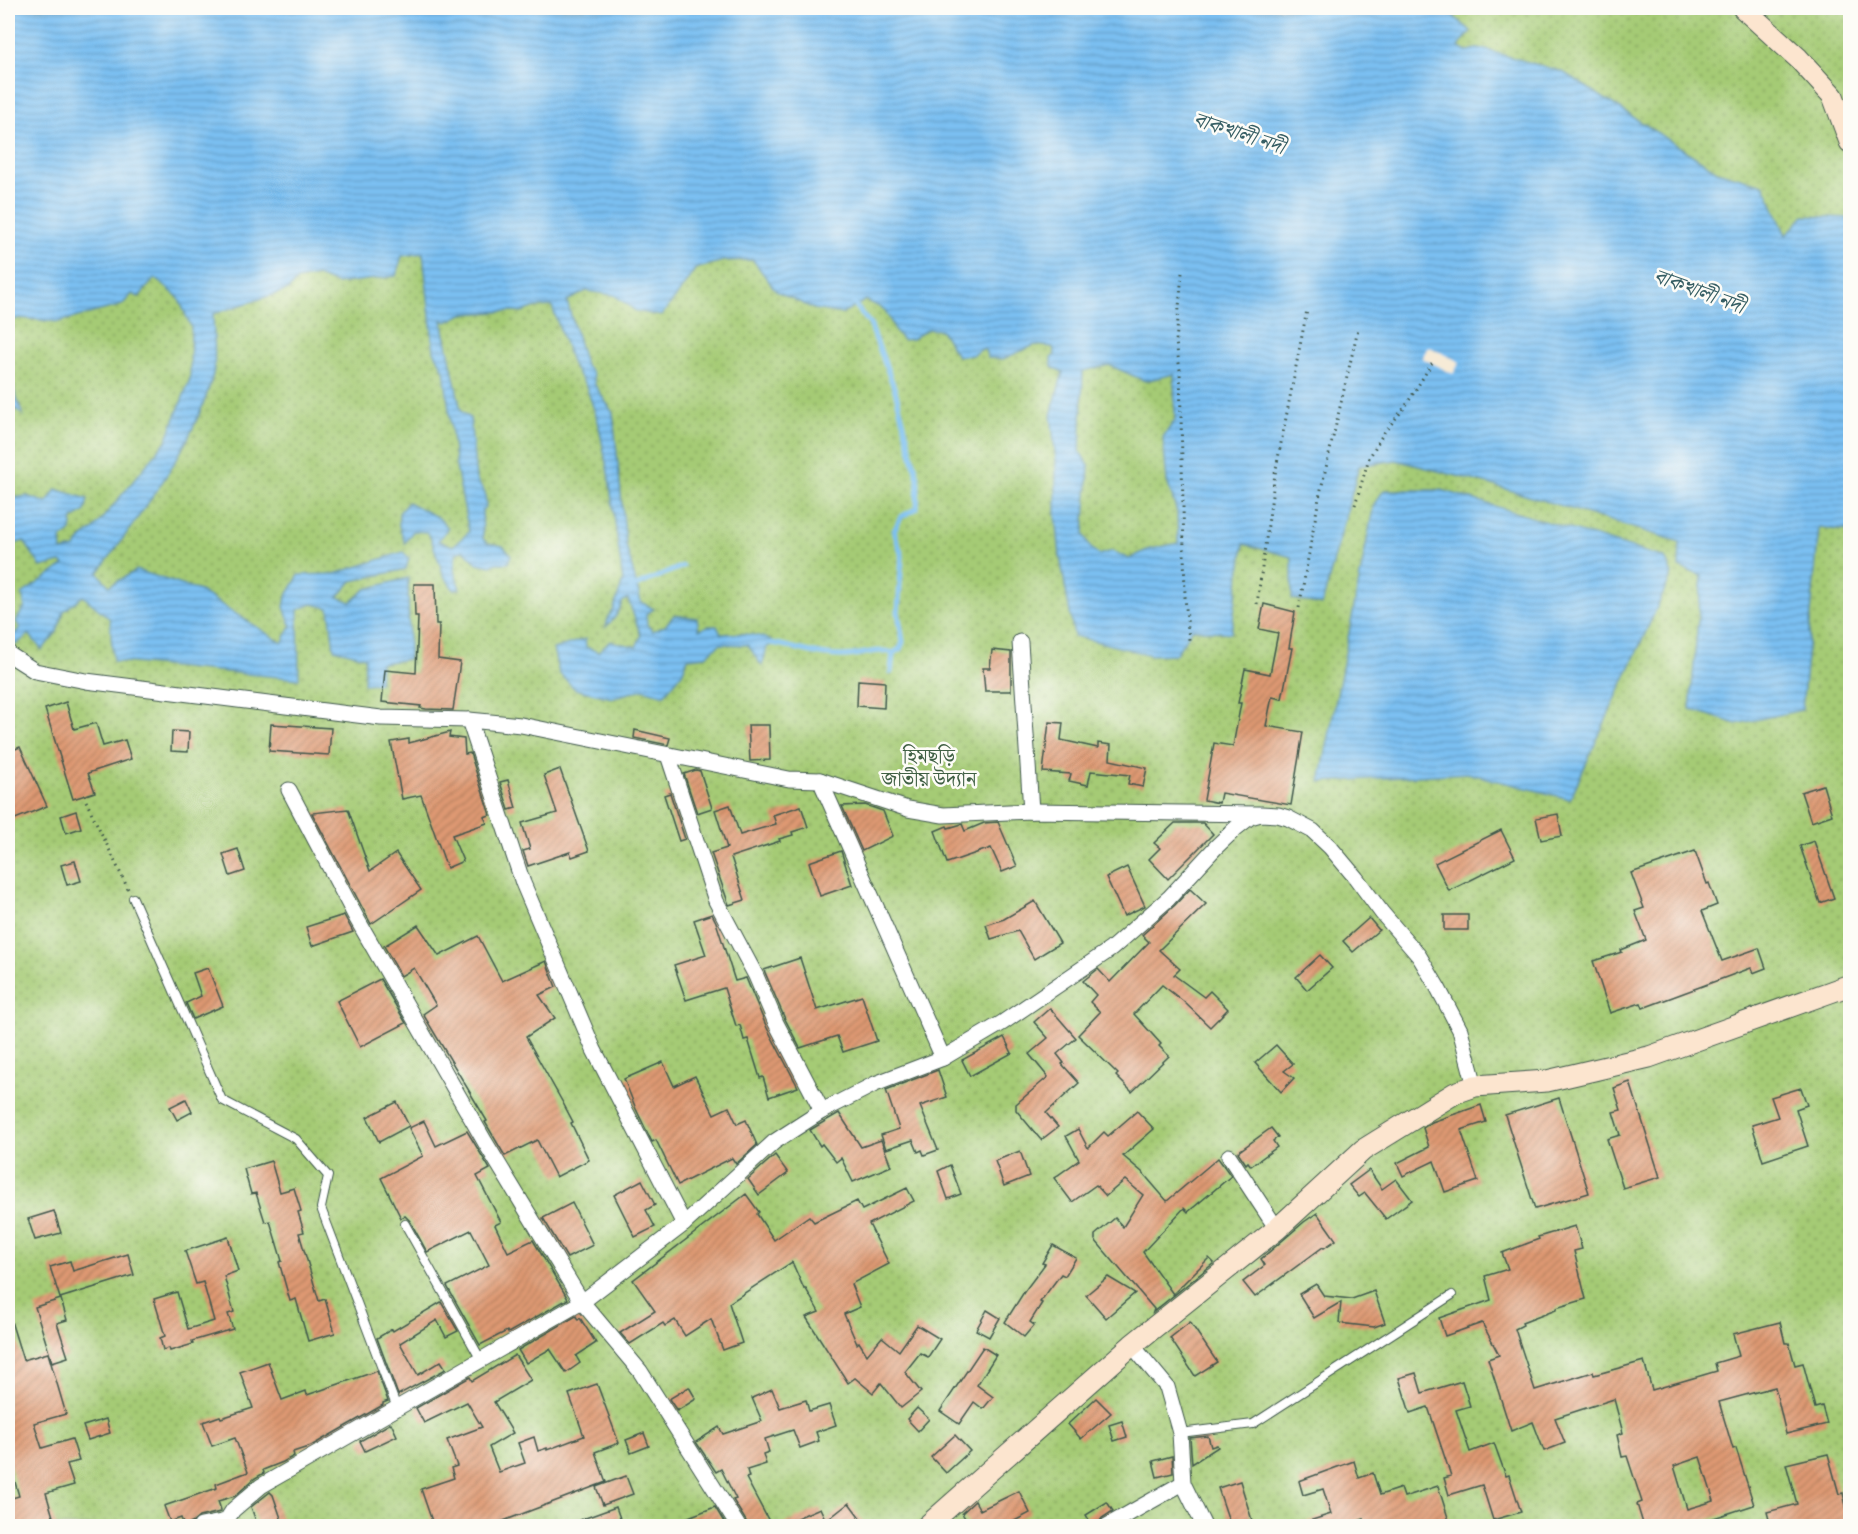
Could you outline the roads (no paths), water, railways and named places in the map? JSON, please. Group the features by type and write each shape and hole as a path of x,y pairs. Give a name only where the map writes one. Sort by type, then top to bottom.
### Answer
{"street":[{"path":"1743,8 1798,58 1833,96 1851,142"},
{"path":"1020,642 1031,811"},
{"path":"8,652 35,671 86,681 381,718 469,720 521,725 789,779 819,780 908,809 943,815 1031,811 1278,815 1313,831 1330,847 1419,956 1460,1030 1475,1086"},
{"path":"469,720 523,883 585,1029 684,1224"},
{"path":"668,755 716,901 756,976 776,1023 822,1111"},
{"path":"819,780 944,1058"},
{"path":"289,790 357,919 485,1142 582,1302 640,1371 738,1527"},
{"path":"201,1527 226,1521 233,1510 261,1486 582,1302 684,1224 774,1142 822,1111 875,1084 944,1058 1002,1023 1111,949 1169,898 1236,828 1250,817 1261,814"},
{"path":"927,1527 1132,1345 1277,1230 1363,1150 1455,1093 1475,1086 1547,1081 1649,1057 1851,985"},
{"path":"1229,1156 1277,1230"},
{"path":"1132,1345 1167,1387 1180,1433 1183,1483 1204,1527"},
{"path":"1107,1527 1183,1483"}],"lane":[{"path":"133,898 222,1100 296,1139 328,1176 321,1208 397,1408"},
{"path":"405,1224 481,1360"},
{"path":"1180,1433 1253,1424 1452,1295"}],"water":[{"name":"বাকখালী নদী","path":"8,8 1444,8 1471,31 1458,47 1466,52 1479,48 1563,72 1717,171 1764,185 1786,235 1804,216 1850,218 1850,531 1819,528 1802,710 1736,724 1690,709 1702,576 1679,567 1680,542 1492,485 1396,460 1359,466 1322,605 1292,599 1292,557 1244,544 1231,633 1192,629 1176,654 1151,655 1074,636 1060,557 1056,514 1056,460 1051,415 1063,372 1052,367 1051,358 1055,355 1053,347 1035,345 1003,359 988,358 984,348 972,355 957,356 941,330 928,329 912,339 903,340 896,332 885,310 866,300 842,314 814,309 776,291 753,260 723,261 695,269 661,316 636,311 614,295 586,291 567,301 585,365 592,372 595,385 613,413 626,545 641,602 654,609 646,614 647,625 653,631 665,626 674,615 697,618 699,630 708,626 717,626 721,634 756,635 776,643 767,647 762,666 748,645 720,644 706,656 688,658 682,673 664,695 643,689 612,698 575,689 559,673 553,649 585,639 586,647 598,652 610,641 636,647 641,636 628,599 623,601 616,616 606,627 623,581 609,478 598,421 586,386 572,365 552,306 536,307 522,312 462,314 447,322 442,320 461,411 470,418 476,479 485,493 486,507 482,510 483,539 488,543 503,546 511,555 508,563 496,563 491,566 477,563 464,550 456,553 454,570 460,589 454,590 444,576 427,532 413,531 405,543 399,526 399,513 408,502 439,518 448,528 438,541 453,546 469,532 456,467 444,370 434,351 423,253 402,256 396,276 337,284 317,276 297,280 288,290 213,314 215,353 213,374 193,428 165,478 98,573 109,586 137,570 200,591 282,643 291,626 284,607 286,597 299,575 334,574 403,552 409,558 406,569 352,581 338,597 351,602 366,589 408,578 409,659 381,663 379,683 364,684 365,657 334,649 329,608 312,604 298,610 299,679 113,661 110,619 83,596 64,611 57,632 42,650 29,634 16,645 10,639 20,628 16,621 25,607 22,594 64,565 61,562 41,567 24,541 8,546 8,493 13,498 27,496 47,503 56,489 88,499 85,511 73,519 71,531 61,539 62,551 75,548 83,537 93,530 166,441 190,379 191,327 178,297 155,278 139,297 132,294 122,305 59,322 19,318 8,323","holes":["1109,365 1145,381 1174,374 1175,420 1163,437 1167,481 1177,512 1178,543 1147,550 1129,559 1112,551 1099,555 1090,547 1084,534 1089,466 1080,452 1083,371"]},
{"path":"8,361 11,382 23,415 8,403"},
{"path":"1384,490 1442,490 1665,558 1672,574 1570,799 1467,773 1320,782 1374,504"}],"waterway":[{"path":"770,643 840,656 880,651 893,653 900,649 903,642 898,612 902,556 894,531 901,517 917,508 918,478 895,390 870,324 853,300"},
{"path":"631,588 683,566"},
{"path":"891,672 893,653"}],"park label":[{"name":"হিমছড়ি জাতীয় উদ্যান","path":"929,768"}]}
